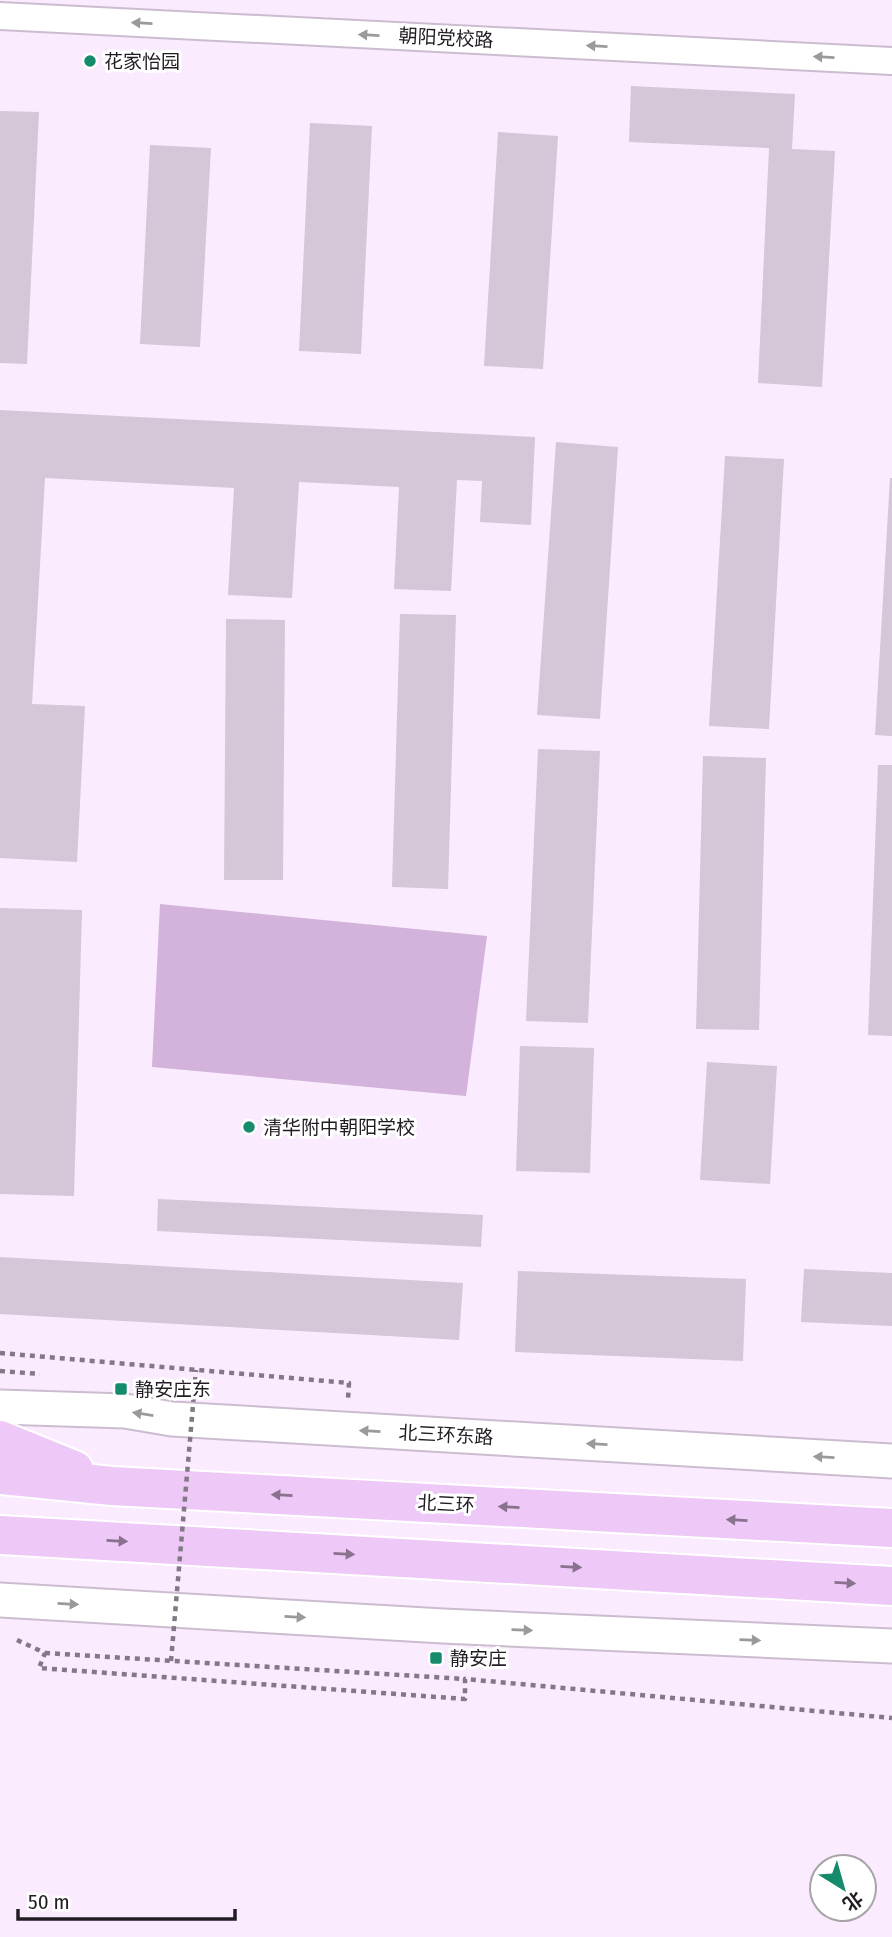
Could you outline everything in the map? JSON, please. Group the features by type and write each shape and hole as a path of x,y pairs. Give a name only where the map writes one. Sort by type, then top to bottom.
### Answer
{"highway":[{"path":"0,1440 112,1486"},
{"name":"北三环","path":"0,1475 112,1486 892,1528"},
{"path":"0,1535 892,1586"}],"street":[{"name":"朝阳党校路","path":"0,16 892,61"},
{"name":"北三环东路","path":"0,1407 125,1411 172,1419 892,1461"},
{"path":"0,1600 443,1626 892,1646"}],"path":[{"path":"0,1353 349,1382"},
{"path":"171,1661 196,1370"},
{"path":"17,1640 45,1653 465,1679 892,1718"},
{"path":"45,1653 39,1668 466,1699 465,1679"}],"shaded area":[{"path":"160,904 487,936 466,1096 152,1067"}],"building":[{"path":"631,86 795,94 792,149 835,151 822,387 758,383 769,148 629,142"},
{"path":"0,111 39,112 27,364 0,363"},
{"path":"310,123 372,126 361,354 299,351"},
{"path":"498,132 558,136 543,369 484,366"},
{"path":"150,145 211,148 200,347 140,344"},
{"path":"0,410 535,437 531,525 480,522 482,481 457,480 451,591 394,589 399,487 299,482 292,598 228,595 234,488 45,478 32,704 85,706 77,862 0,858"},
{"path":"556,442 618,447 600,719 537,715"},
{"path":"725,456 784,459 769,729 709,726"},
{"path":"892,478 892,736 875,735"},
{"path":"400,614 456,615 448,889 392,887"},
{"path":"226,619 285,620 283,880 224,880"},
{"path":"538,749 600,751 588,1023 526,1021"},
{"path":"703,756 766,758 759,1030 696,1029"},
{"path":"878,765 892,765 892,1036 868,1035"},
{"path":"0,908 82,910 74,1196 0,1194"},
{"path":"520,1046 594,1048 590,1173 516,1171"},
{"path":"707,1062 777,1066 770,1184 700,1180"},
{"path":"158,1199 483,1215 481,1247 157,1231"},
{"path":"0,1257 463,1283 459,1340 0,1314"},
{"path":"804,1269 892,1273 892,1326 801,1322"},
{"path":"518,1271 746,1279 743,1361 515,1352"}],"place":[{"name":"花家怡园","path":"90,61"},
{"name":"清华附中朝阳学校","path":"249,1127"},
{"name":"静安庄东","path":"121,1389"},
{"name":"静安庄","path":"436,1658"}]}
